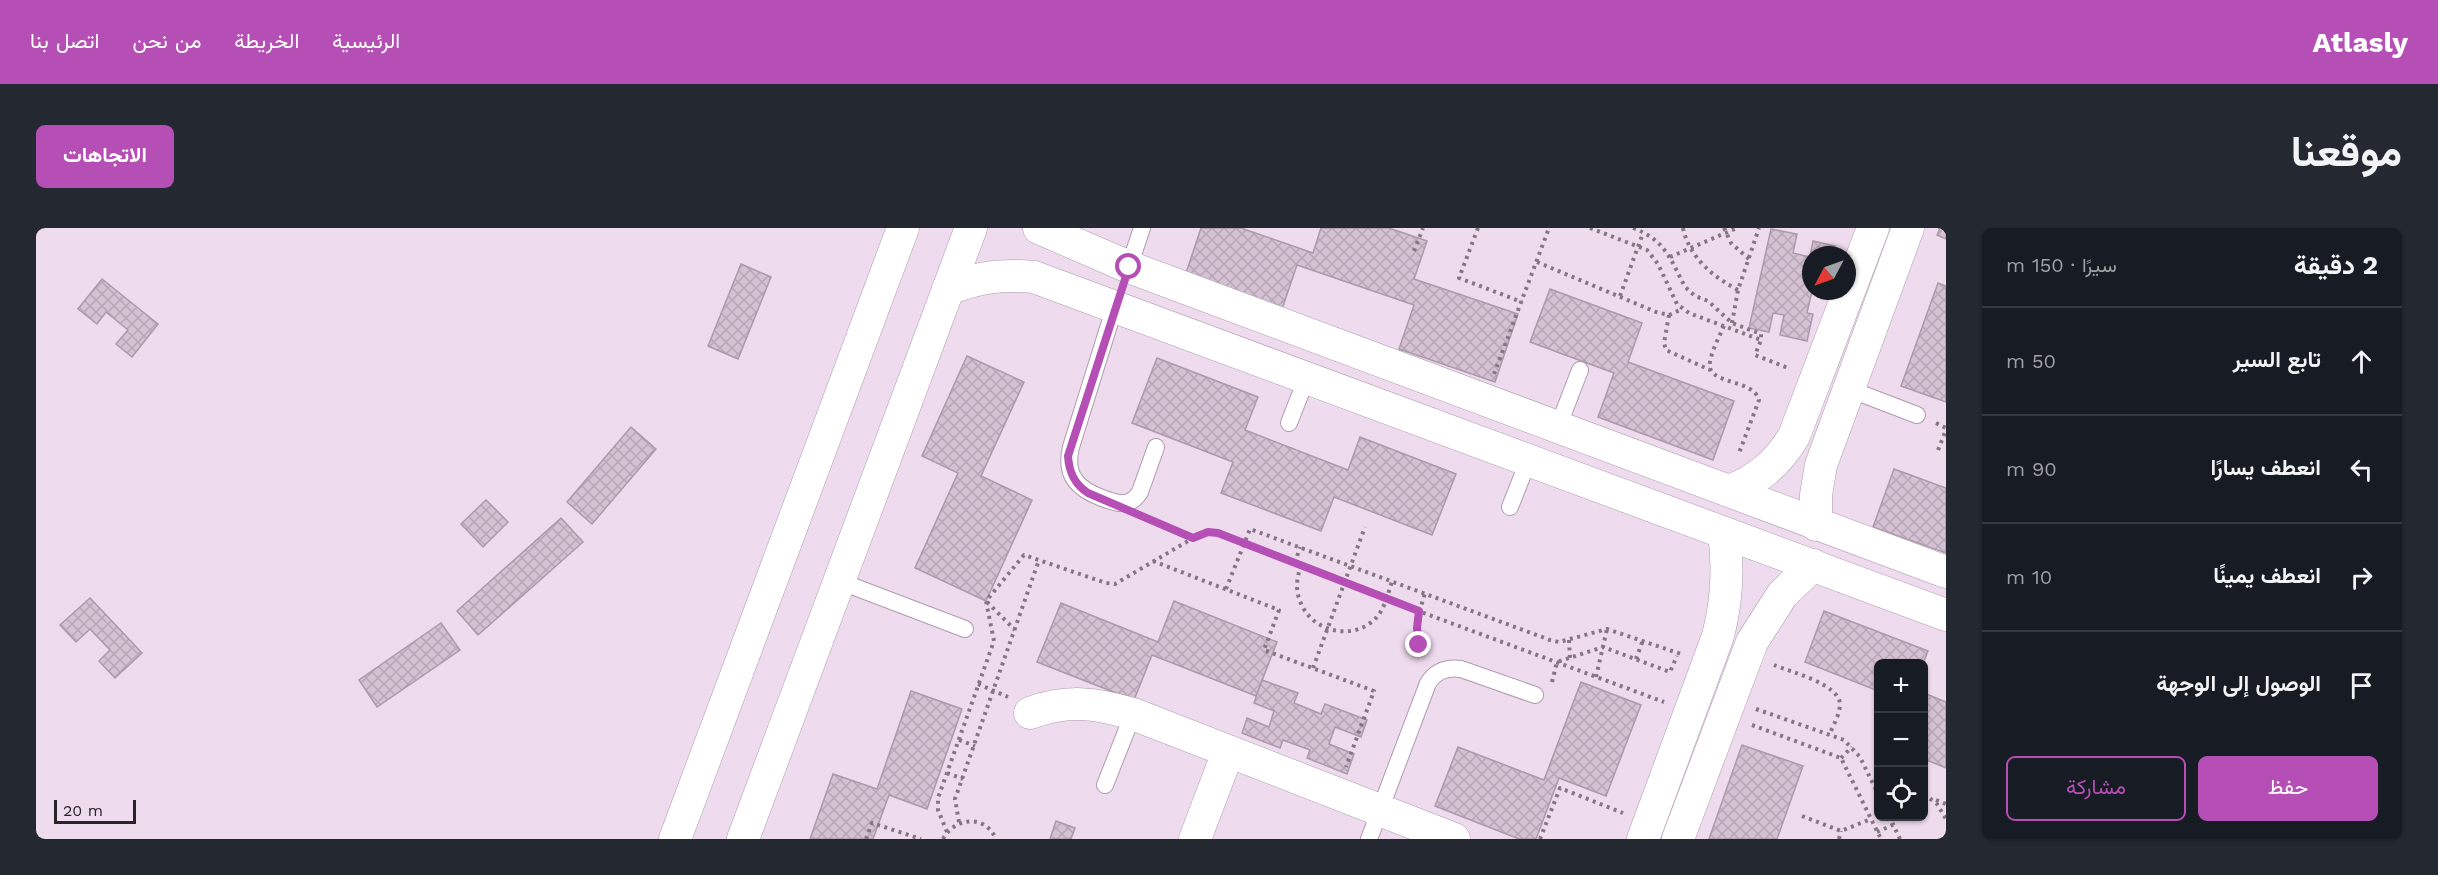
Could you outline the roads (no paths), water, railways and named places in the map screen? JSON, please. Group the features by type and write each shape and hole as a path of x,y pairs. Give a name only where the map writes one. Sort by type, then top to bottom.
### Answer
{"street":[{"path":"675,839 903,228"},
{"path":"743,839 971,228"},
{"path":"1039,228 1129,267 1946,572"},
{"path":"1727,491 1755,479 1778,460 1794,436 1873,228"},
{"path":"1816,525 1818,480 1908,228"},
{"path":"1115,306 1129,267"},
{"path":"948,289 976,279 1005,275 1034,278 1115,306 1946,615"},
{"path":"1813,389 1845,400"},
{"path":"1646,831 1724,616 1728,564 1724,533"},
{"path":"1678,839 1744,661 1769,611 1813,565"},
{"path":"1709,660 1744,661"},
{"path":"1030,713 1057,704 1082,703 1108,706 1336,794 1375,825 1454,839"},
{"path":"1195,839 1228,752"}],"lane":[{"path":"1129,267 1142,228"},
{"path":"1115,306 1068,456 1071,473 1080,488 1118,504 1124,504 1136,498 1156,447"},
{"path":"1558,427 1580,370"},
{"path":"1289,423 1307,377"},
{"path":"1845,400 1917,415"},
{"path":"1510,507 1528,459"},
{"path":"839,581 965,629"},
{"path":"1375,825 1433,675 1442,670 1461,669 1535,695"},
{"path":"1105,785 1133,714"}]}
